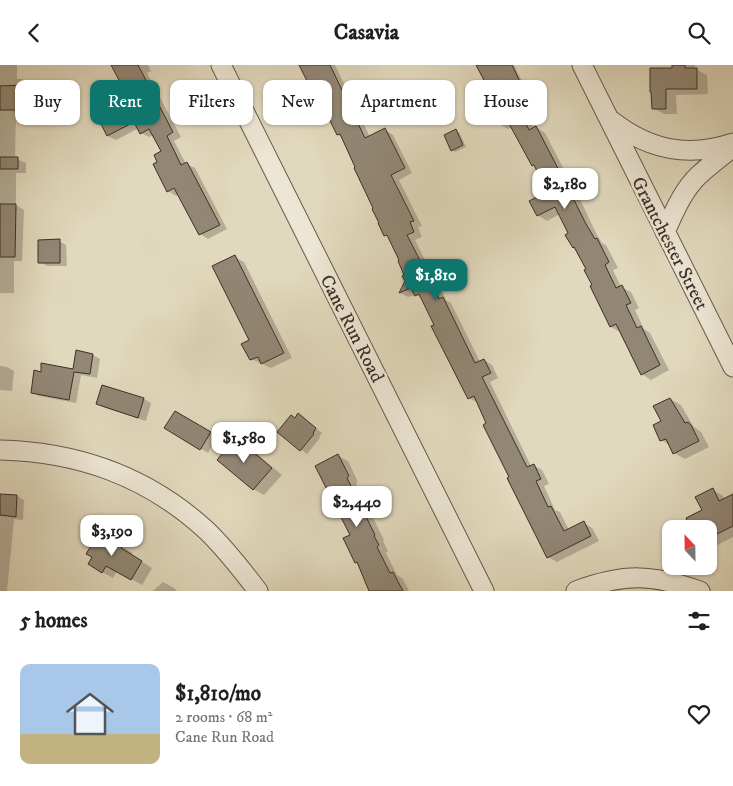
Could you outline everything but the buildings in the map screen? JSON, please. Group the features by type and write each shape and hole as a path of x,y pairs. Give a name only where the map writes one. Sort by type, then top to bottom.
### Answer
{"street":[{"name":"Cane Run Road","path":"221,65 484,591"},
{"name":"Grantchester Street","path":"582,65 733,367"},
{"path":"609,119 636,138 662,147 682,151 704,150 733,143"},
{"path":"665,232 675,210 690,186 699,175 733,147"},
{"path":"0,450 49,453 78,460 103,467 147,487 186,513 207,531 235,561 258,591"},
{"path":"576,591 600,582 628,577 653,578 679,583 700,591"}]}
